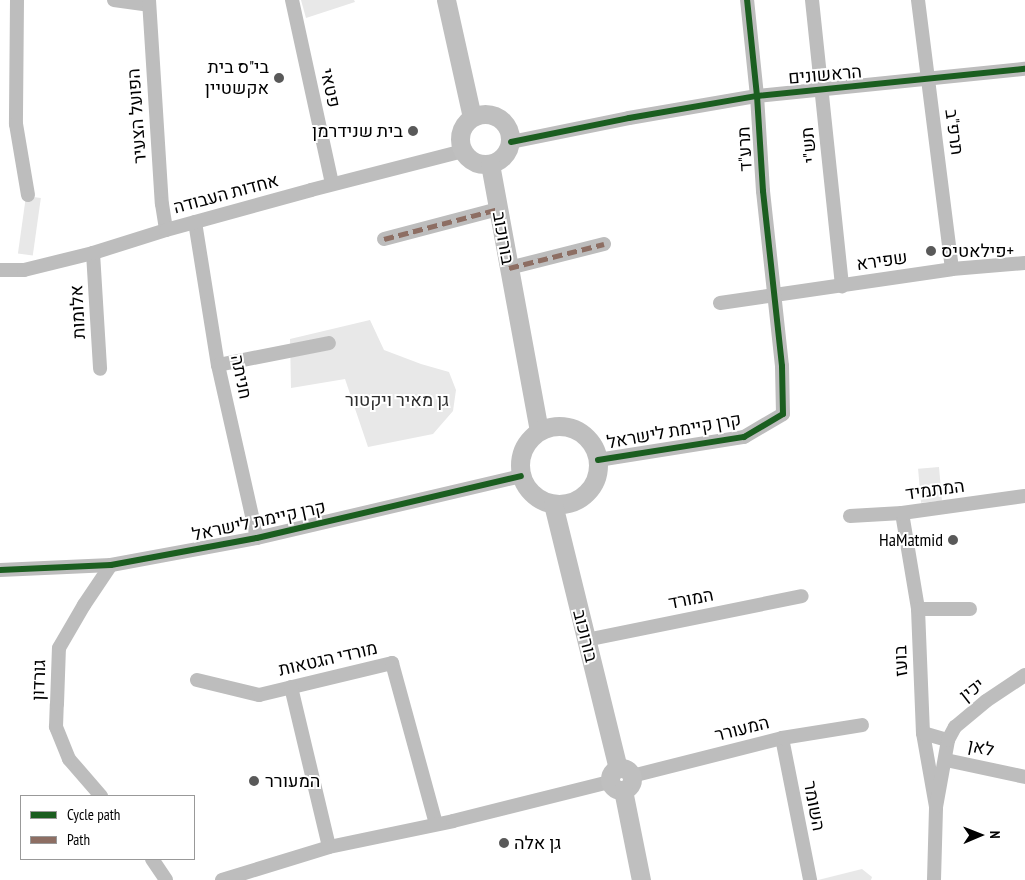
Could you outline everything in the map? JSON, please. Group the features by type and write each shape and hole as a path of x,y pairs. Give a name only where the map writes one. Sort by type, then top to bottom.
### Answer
{"street":[{"path":"17,0 16,124 28,195"},
{"path":"114,0 149,2"},
{"name":"פטאי","path":"292,0 332,184"},
{"path":"446,0 472,117"},
{"name":"תרע\"ד","path":"747,0 774,296"},
{"name":"תש\"י","path":"812,0 842,286"},
{"name":"תרפ\"ב","path":"918,0 952,270"},
{"name":"הפועל הצעיר","path":"149,2 162,204 166,230"},
{"name":"הראשונים","path":"511,142 629,118 757,96 823,91 1025,69"},
{"path":"489,113 498,116 504,122 510,133 511,142 505,155 490,164 476,162 463,151 460,141 464,124 472,117 489,113"},
{"name":"אחדות העבודה","path":"0,270 24,270 93,253 166,230 332,184 463,151"},
{"name":"בורוכוב","path":"490,164 539,430"},
{"path":"384,239 498,209"},
{"name":"חניתה","path":"195,222 218,365 257,538"},
{"path":"509,268 604,244"},
{"name":"אלומות","path":"93,253 100,369"},
{"name":"שפירא","path":"720,303 952,270 1025,263"},
{"name":"קרן קיימת לישראל","path":"598,460 744,437 783,414 782,366 774,296"},
{"path":"218,365 329,343"},
{"path":"551,426 564,426 576,429 590,442 598,460 598,472 586,493 565,504 553,504 533,495 521,476 519,463 522,450 531,436 539,430 551,426"},
{"name":"קרן קיימת לישראל","path":"0,570 110,565 257,538 521,476"},
{"name":"המתמיד","path":"850,516 902,513 1025,496"},
{"name":"בורוכוב","path":"553,504 621,779 641,880"},
{"name":"בועז","path":"902,513 918,609 923,733 936,807"},
{"name":"גורדון","path":"100,795 68,759 56,727 60,648 84,605 110,565"},
{"name":"המורד","path":"586,640 802,596"},
{"path":"918,609 970,609"},
{"name":"מורדי הגטאות","path":"197,680 259,695 392,663 436,824"},
{"name":"יכין","path":"948,740 956,728 986,701 1025,675"},
{"path":"291,687 329,847"},
{"name":"המעורר","path":"222,880 329,847 436,824 782,738 862,725"},
{"name":"לאן","path":"923,733 948,740 946,760 1025,776"},
{"name":"השומר","path":"782,738 810,880"},
{"name":"בועז","path":"934,880 936,807 946,760"},
{"path":"153,860 166,880"}],"green space":[{"path":"301,0 354,0 355,2 306,18"},
{"path":"26,196 41,198 33,256 18,253"},
{"name":"גן מאיר ויקטור","path":"370,320 384,350 449,372 456,390 453,411 433,434 368,447 345,379 291,388 290,339"},
{"path":"939,467 942,501 921,503 918,469"},
{"path":"862,869 872,877 871,880 818,880"}],"marked path":[{"path":"384,239 498,209"},
{"path":"509,268 604,244"}],"cycle path":[{"path":"598,460 744,437 783,414 782,366 763,191 757,96 747,0"},
{"path":"511,142 629,118 757,96 1025,69"},
{"path":"0,570 111,565 257,538 521,476"}],"place":[{"name":"בי\"ס בית אקשטיין","path":"279,78"},
{"name":"בית שנידרמן","path":"413,131"},
{"name":"פילאטיס+","path":"931,251"},
{"name":"HaMatmid","path":"953,540"},
{"name":"המעורר","path":"254,781"},
{"name":"גן אלה","path":"504,843"}]}
